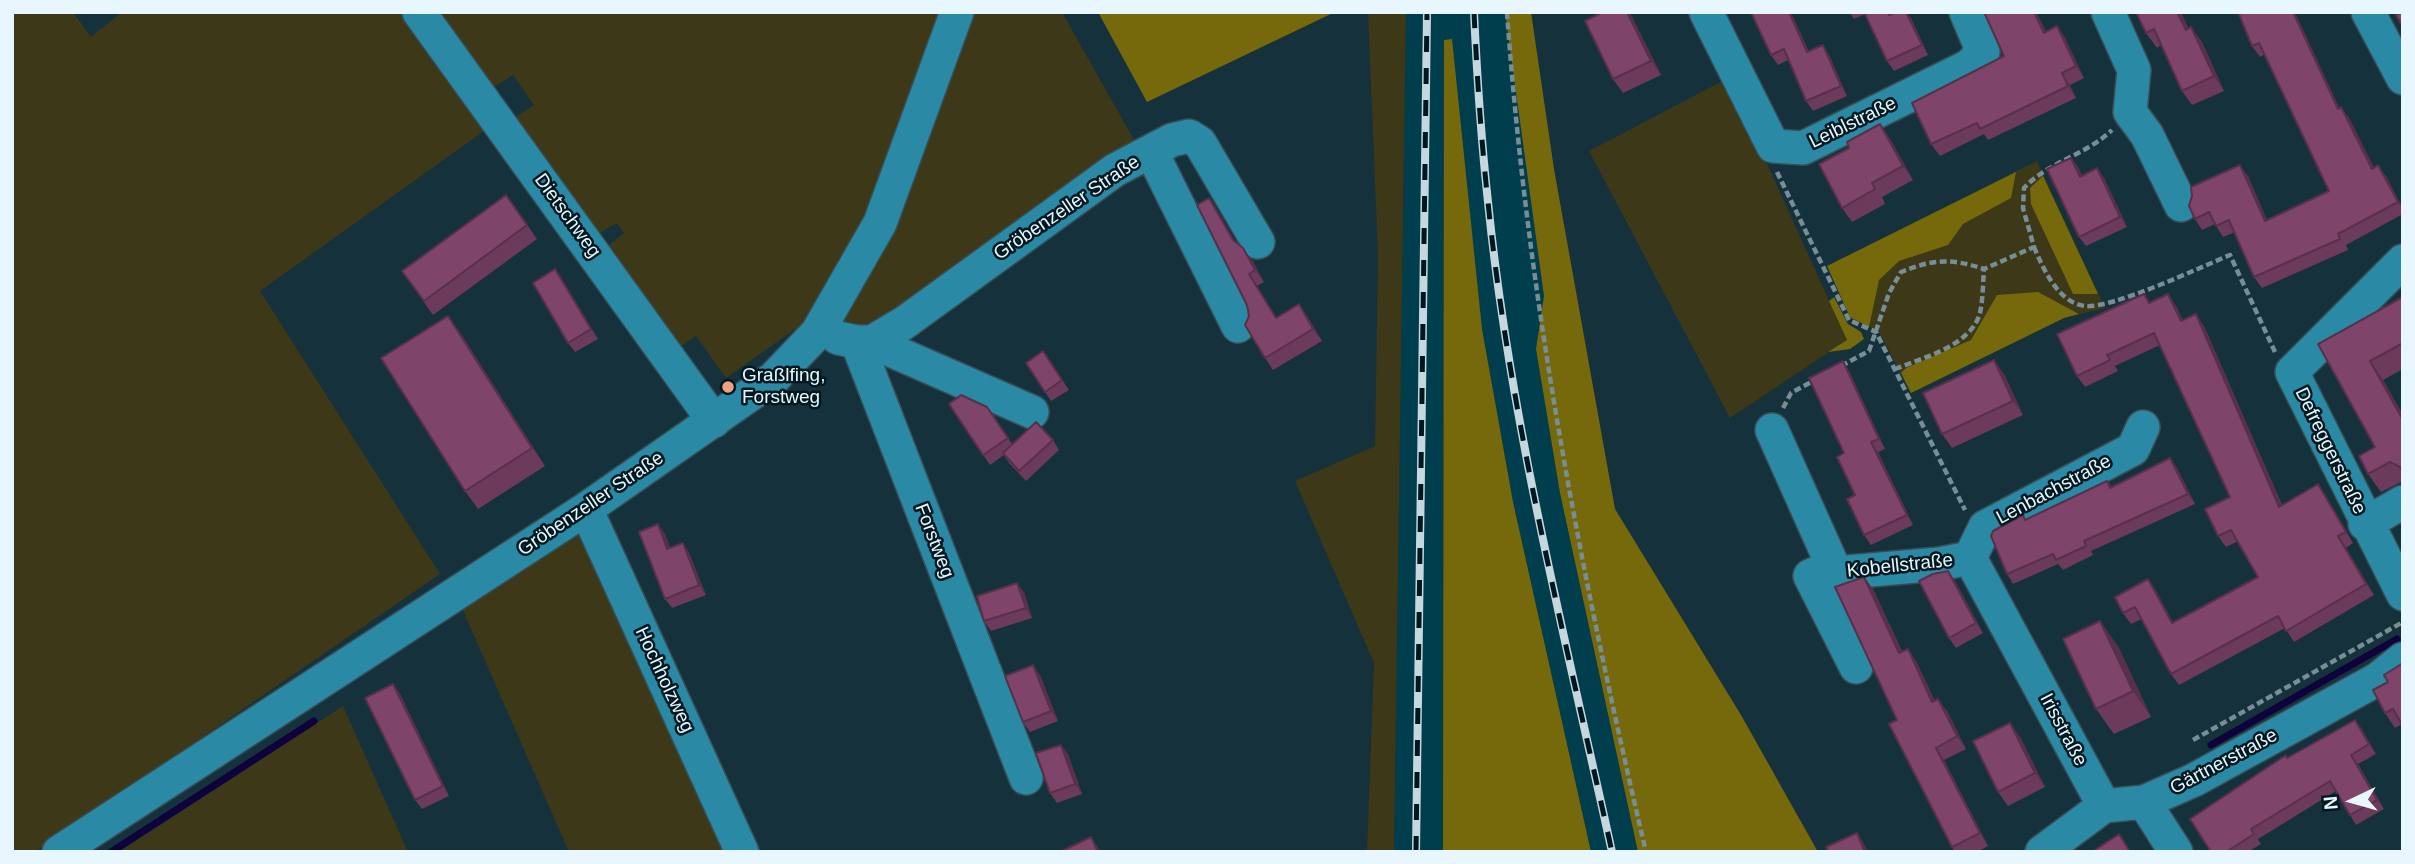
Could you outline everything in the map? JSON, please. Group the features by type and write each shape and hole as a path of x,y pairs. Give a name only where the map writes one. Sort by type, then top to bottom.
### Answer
{"street":[{"name":"Dietschweg","path":"419,12 714,421"},
{"name":"Gröbenzeller Straße","path":"59,852 586,509 774,378 817,333 880,223 957,12"},
{"path":"1706,12 1773,146"},
{"name":"Leiblstraße","path":"1773,146 1803,148 1969,66 1983,52 1966,12"},
{"path":"2108,12 2134,70 2130,112 2147,135 2180,205"},
{"path":"2368,12 2403,78"},
{"path":"1237,326 1161,146 1189,136 1200,143 1258,242"},
{"name":"Gröbenzeller Straße","path":"864,342 904,323 1115,170 1161,146"},
{"name":"Defreggerstraße","path":"2403,261 2292,372 2365,524 2403,594"},
{"path":"817,333 864,342 1032,412"},
{"name":"Forstweg","path":"864,342 1026,778"},
{"name":"Lenbachstraße","path":"1974,548 1985,527 2133,449 2143,428"},
{"name":"Kobellstraße","path":"1772,430 1836,573 1939,564 1974,548 2022,654"},
{"path":"2365,524 2403,502"},
{"name":"Hochholzweg","path":"586,509 742,852"},
{"path":"1833,566 1810,576 1856,667"},
{"name":"Irisstraße","path":"2022,654 2104,806"},
{"name":"Gärtnerstraße","path":"2104,806 2144,802 2194,780 2378,678 2403,659"},
{"path":"2144,802 2176,852"},
{"path":"2042,852 2104,806"}],"path":[{"path":"1507,12 1515,121 1534,288 1606,684 1646,852"},
{"path":"2130,112 2102,140 2037,174 2024,188 2024,208 2034,247 2059,292 2083,306 2100,305 2230,256 2282,368 2292,372"},
{"path":"1773,146 1776,168 1849,320 1876,332 1974,548"},
{"path":"1836,369 1869,351 1889,293 1901,271 1922,264 1954,260 1983,269 2034,247"},
{"path":"1895,369 1951,345 1966,333 1979,315 1983,269"},
{"path":"1772,430 1791,393 1824,375"},
{"path":"2193,740 2403,622"}],"shaded area":[{"path":"12,12 73,12 91,37 122,12 410,12 491,126 260,291 440,574 35,852 12,852"},
{"path":"431,12 1062,12 1134,140 888,328 811,318 726,378 696,336 675,350 603,250 624,233 617,223 594,236 509,121 534,105 513,75 488,91"},
{"path":"1098,12 1335,12 1147,102"},
{"path":"1368,12 1406,12 1394,852 1367,852 1374,663 1295,481 1375,446 1378,257"},
{"path":"1406,12 1505,12 1544,296 1536,349 1560,493 1638,852 1591,852 1513,502 1482,329 1444,40 1443,852 1394,852"},
{"path":"1505,12 1531,12 1554,169 1615,509 1741,715 1818,852 1638,852 1560,493 1536,349 1544,296"},
{"path":"1452,39 1482,329 1513,502 1591,852 1443,852 1444,40"},
{"path":"1728,78 1847,340 1730,418 1589,151"},
{"path":"2037,161 2105,308 2064,318 1911,393 1879,332 1850,317 1827,266"},
{"path":"2016,172 2011,198 1963,224 1948,245 1899,261 1879,280 1869,327 1850,317 1827,266"},
{"path":"2043,176 2098,294 2073,294 2031,204 2030,188"},
{"path":"2038,292 2079,314 2064,318 1911,393 1901,373 1906,368 1971,340 1997,295"},
{"path":"1834,297 1848,324 1861,332 1864,339 1850,349 1828,352 1847,340 1829,301"},
{"path":"577,532 588,536 731,852 569,852 461,606"},
{"path":"343,706 408,852 119,852"}],"building":[{"path":"1603,12 1627,12 1651,61 1613,79 1585,21"},
{"path":"1751,12 1789,12 1807,52 1823,45 1841,86 1806,101 1784,49 1771,55"},
{"path":"1864,12 1888,12 1889,15 1906,12 1922,45 1887,61"},
{"path":"1984,12 2034,12 2044,33 2057,26 2076,66 2062,73 2068,86 1980,129 1977,123 1931,144 1912,103 2004,56"},
{"path":"2136,12 2177,12 2186,30 2191,27 2214,76 2182,91 2154,29 2146,33"},
{"path":"2238,12 2293,12 2338,109 2341,107 2372,169 2378,165 2398,202 2338,234 2340,239 2254,277 2229,220 2216,226 2209,212 2195,219 2189,206 2191,187 2240,165 2265,221 2329,191 2259,43 2252,46"},
{"path":"2403,12 2403,27 2396,15"},
{"path":"1880,124 1903,166 1872,183 1875,189 1842,208 1819,164 1849,148 1847,142"},
{"path":"2071,158 2080,177 2097,168 2120,217 2079,237 2047,169"},
{"path":"506,195 527,225 424,301 402,271"},
{"path":"1209,198 1233,240 1243,248 1255,270 1249,274 1276,318 1299,304 1313,329 1265,358 1245,325 1249,316 1247,305 1197,205"},
{"path":"555,269 591,329 568,343 533,283"},
{"path":"2144,294 2149,303 2168,294 2181,321 2196,314 2279,507 2318,484 2346,532 2338,536 2366,584 2286,631 2278,616 2171,674 2135,607 2123,613 2115,597 2148,579 2172,623 2258,577 2231,530 2218,536 2205,509 2230,497 2154,333 2107,355 2110,360 2077,376 2057,334"},
{"path":"2403,297 2403,343 2370,361 2403,420 2403,472 2400,467 2390,462 2368,474 2359,456 2375,447 2318,344"},
{"path":"448,316 532,448 465,491 381,358"},
{"path":"1043,351 1062,380 1045,392 1026,363"},
{"path":"1994,360 2013,401 1942,434 1923,393"},
{"path":"1843,361 1879,439 1871,442 1907,515 1864,535 1847,499 1855,495 1837,457 1844,453 1809,378"},
{"path":"961,395 987,407 1008,438 983,455 949,404"},
{"path":"1036,422 1053,440 1019,471 1003,453"},
{"path":"2170,458 2188,494 2084,541 2086,546 2056,560 2053,554 2007,574 1991,536 1993,531 2023,515 2025,520 2107,481 2110,488"},
{"path":"658,524 667,549 683,543 699,585 665,599 639,532"},
{"path":"1948,571 1976,623 1949,638 1919,581"},
{"path":"1864,577 1899,653 1908,649 1932,702 1938,699 1957,736 1936,748 1980,833 1952,847 1889,724 1897,720 1835,587"},
{"path":"1017,583 1026,608 984,621 977,596"},
{"path":"2100,621 2133,691 2096,709 2063,639"},
{"path":"2403,663 2403,726 2393,709 2385,713 2373,690 2388,682 2384,675"},
{"path":"1033,665 1051,711 1023,722 1005,676"},
{"path":"393,684 443,786 415,800 365,698"},
{"path":"2355,720 2369,744 2351,755 2377,800 2350,815 2330,781 2251,829 2254,834 2226,852 2211,852 2190,819 2286,755 2287,758"},
{"path":"2010,723 2035,773 1998,792 1973,741"},
{"path":"1061,745 1075,784 1050,793 1036,753"},
{"path":"1857,833 1865,852 1829,852 1826,847"},
{"path":"2119,834 2130,852 2092,852"},
{"path":"1091,837 1098,852 1060,852"}],"waterway":[{"path":"2211,745 2397,639"},
{"path":"111,852 314,721"}],"railway":[{"path":"1416,852 1427,12"},
{"path":"1474,12 1486,178 1510,366 1558,610 1612,852"}],"place":[{"name":"Graßlfing, Forstweg","path":"728,387"}]}
